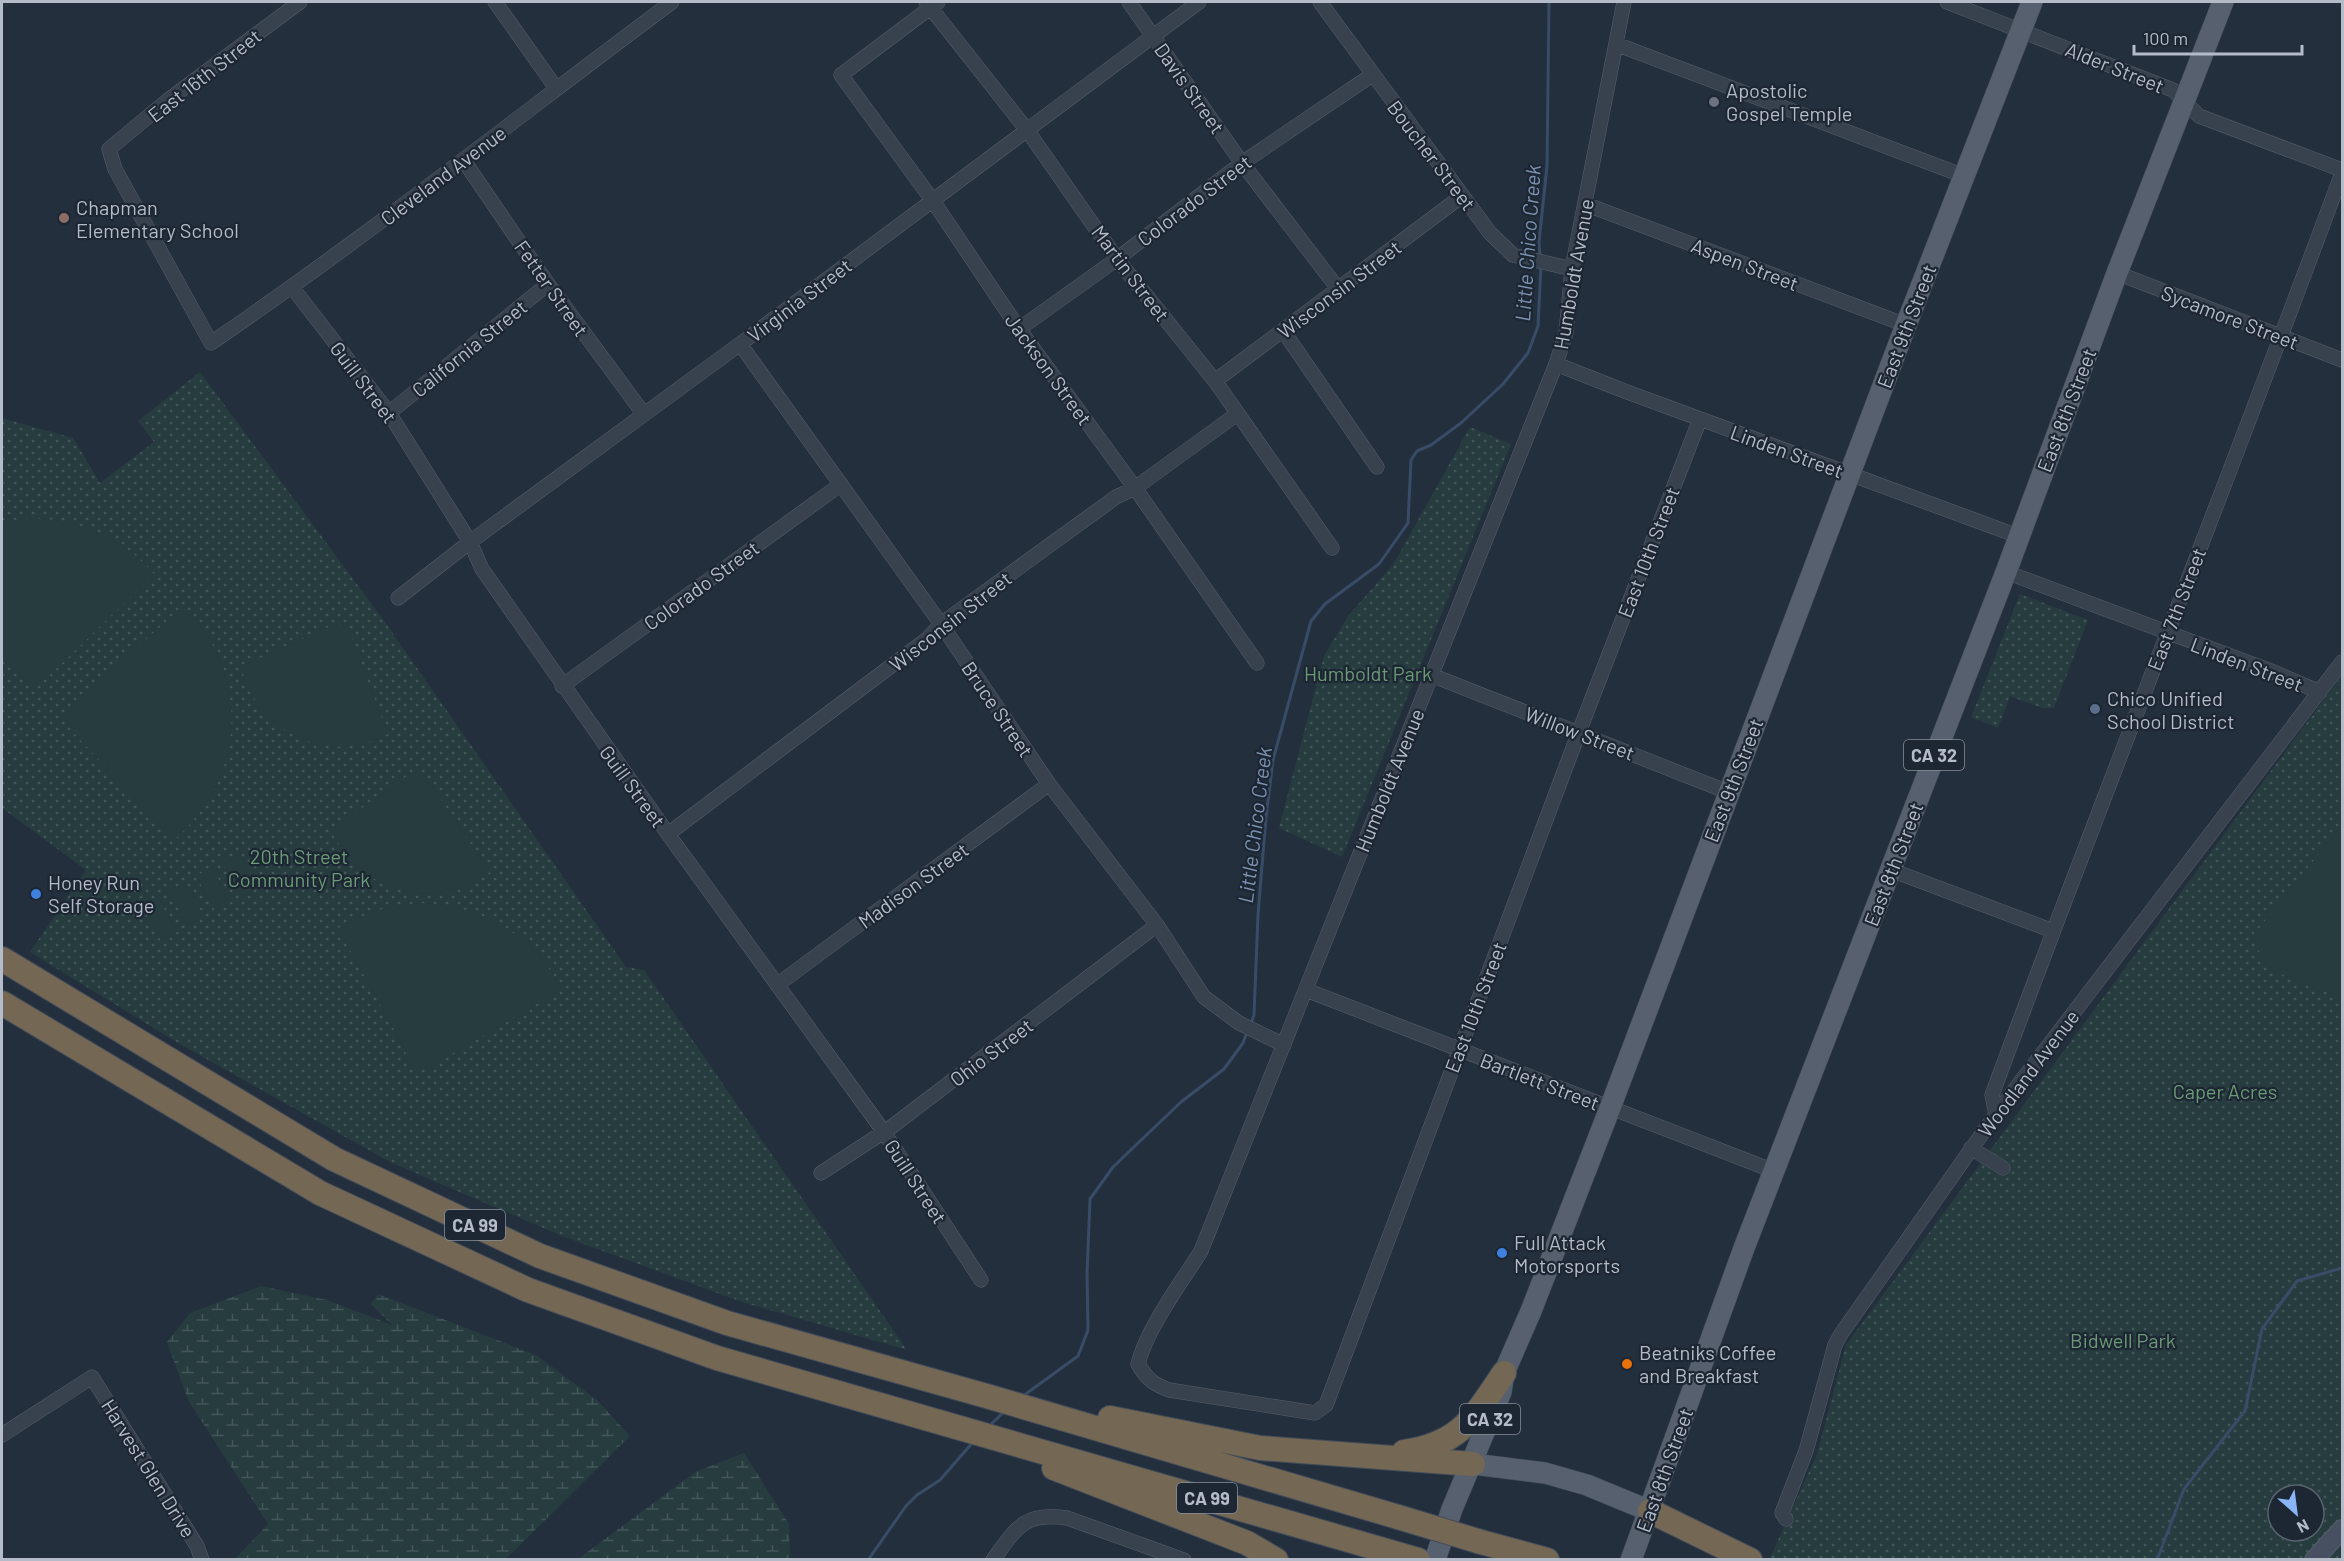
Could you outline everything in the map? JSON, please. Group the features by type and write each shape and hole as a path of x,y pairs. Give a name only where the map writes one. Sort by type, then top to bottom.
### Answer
{"highway":[{"name":"CA 99","path":"2,958 334,1159 540,1256 727,1323 990,1397 1044,1408 1398,1517 1547,1560"},
{"name":"CA 99","path":"2,1003 320,1193 528,1290 717,1358 1418,1560"},
{"path":"1329,1454 1369,1450 1404,1452 1446,1440 1470,1422 1504,1373"},
{"path":"1044,1408 1260,1448 1473,1464"},
{"path":"1009,1441 1025,1456 1247,1543 1276,1560"},
{"path":"1650,1511 1750,1560"}],"main road":[{"name":"East 9th Street","path":"1435,1560 1452,1509 1473,1464 1501,1392 1504,1373 1532,1311 1906,325 2032,2"},
{"name":"East 8th Street","path":"1631,1560 1774,1171 2006,572 2117,273 2223,2"},
{"path":"1473,1464 1545,1473 1587,1485 1650,1511"}],"street":[{"name":"East 16th Street","path":"211,343 115,169 109,149 168,100 300,2"},
{"path":"495,2 556,88"},
{"name":"Cleveland Avenue","path":"211,343 292,288 464,161 556,88 672,2"},
{"name":"Davis Street","path":"1129,2 1242,163 1338,290"},
{"name":"Virginia Street","path":"398,598 643,413 740,344 1199,2"},
{"name":"Boucher Street","path":"1320,2 1490,233 1514,255 1572,269"},
{"name":"Humboldt Avenue","path":"1137,1364 1140,1353 1159,1318 1201,1251 1556,364 1566,333 1572,269 1624,2"},
{"name":"Alder Street","path":"1947,2 2173,90 2199,116 2343,172"},
{"name":"Jackson Street","path":"932,4 841,75 933,201 1019,329 1135,488 1257,663"},
{"name":"Martin Street","path":"932,4 1027,130 1117,259 1215,381 1332,548"},
{"path":"1616,44 1964,176"},
{"name":"Colorado Street","path":"1019,329 1117,259 1242,163 1372,75"},
{"name":"Fetter Street","path":"464,161 548,284 643,413"},
{"name":"East 7th Street","path":"1996,1113 1992,1095 2343,172"},
{"name":"Wisconsin Street","path":"1215,381 1284,332 1462,196"},
{"name":"Aspen Street","path":"1585,204 1906,325"},
{"name":"Sycamore Street","path":"2117,273 2343,360"},
{"name":"California Street","path":"389,413 548,284"},
{"name":"Guill Street","path":"292,288 389,413 470,542 482,569 562,686 884,1132 981,1280"},
{"path":"1284,332 1377,467"},
{"name":"Bruce Street","path":"740,344 941,624 1049,784 1157,925 1204,997 1239,1023 1284,1045"},
{"name":"Linden Street","path":"1556,364 2018,536"},
{"name":"Wisconsin Street","path":"668,834 927,639 941,624 1116,496 1135,488 1237,414"},
{"name":"East 10th Street","path":"1137,1364 1146,1377 1156,1385 1169,1390 1315,1413 1326,1405 1579,732 1700,419"},
{"name":"Colorado Street","path":"562,686 840,485"},
{"name":"Linden Street","path":"2006,572 2271,671 2320,692"},
{"name":"Woodland Avenue","path":"1786,1519 1782,1513 1806,1451 1835,1345 1996,1113 2343,662"},
{"name":"Willow Street","path":"1431,675 1728,792"},
{"name":"Madison Street","path":"777,985 1049,784"},
{"path":"1891,870 2053,931"},
{"name":"Ohio Street","path":"821,1173 884,1132 1157,925"},
{"name":"Bartlett Street","path":"1306,990 1774,1171"},
{"path":"1971,1148 2003,1168"},
{"name":"Harvest Glen Drive","path":"2,1435 92,1377 197,1546 202,1560"},
{"path":"993,1560 1020,1525 1031,1518 1048,1515 1067,1518 1184,1560"},
{"path":"2314,1560 2343,1529"}],"green space":[{"name":"20th Street Community Park","path":"200,372 382,618 626,967 644,970 907,1350 742,1302 562,1236 390,1162 178,1043 30,952 86,870 2,808 2,418 73,438 100,483 154,442 138,421"},
{"name":"Humboldt Park","path":"1470,427 1511,444 1342,857 1279,828 1324,656 1348,616 1393,565"},
{"path":"27,518 63,521 97,532 127,549 154,574 47,678 33,683 27,682 16,674 2,657 2,522"},
{"path":"2020,594 2088,620 2054,708 2042,708 2010,696 1998,728 1971,717"},
{"path":"184,606 206,633 221,663 230,693 231,725 227,756 216,786 198,814 174,840 72,731 66,717 73,703"},
{"path":"335,624 349,631 388,734 369,742 342,747 314,743 287,731 256,701 240,667"},
{"name":"Bidwell Park","path":"2342,675 2342,1559 1769,1560 1817,1454 1846,1345"},
{"path":"414,771 423,773 490,872 466,887 448,892 419,894 392,887 366,874 345,853 330,831"},
{"path":"2342,825 2342,997 2303,984 2267,967 2252,937"},
{"path":"239,852 258,888 242,897 223,861"},
{"path":"212,867 231,902 215,911 196,876"},
{"path":"185,882 204,917 188,926 169,891"},
{"path":"158,897 177,932 161,941 142,906"},
{"path":"421,903 465,910 504,926 536,953 562,989 433,1065 422,1068 414,1066 408,1059 338,928 376,910"},
{"path":"261,1286 327,1300 392,1325 371,1304 378,1294 536,1355 597,1400 630,1436 506,1559 235,1559 268,1524 188,1400 167,1342 190,1313"},
{"path":"744,1453 789,1524 790,1559 578,1559 695,1472"}],"waterway":[{"name":"Little Chico Creek","path":"1540,256 1539,242 1547,166 1549,2"},
{"name":"Little Chico Creek","path":"1251,1023 1254,1015 1258,915 1273,760 1311,621 1325,604 1379,564 1408,523 1411,460 1417,451 1431,445 1461,423 1503,384 1528,353 1538,326 1541,266"},
{"name":"Little Chico Creek","path":"1023,1396 1078,1356 1088,1330 1087,1274 1090,1199 1113,1167 1181,1102 1224,1069 1243,1043 1247,1032"},
{"path":"2157,1560 2184,1489 2245,1411 2262,1329 2297,1281 2342,1268"},
{"name":"Little Chico Creek","path":"989,1426 1004,1412"},
{"name":"Little Chico Creek","path":"868,1560 906,1506 917,1495 940,1480 974,1441"}],"place":[{"name":"Apostolic Gospel Temple","path":"1714,102"},
{"name":"Chapman Elementary School","path":"64,218"},
{"name":"Chico Unified School District","path":"2095,709"},
{"name":"Honey Run Self Storage","path":"36,894"},
{"name":"Full Attack Motorsports","path":"1502,1253"},
{"name":"Beatniks Coffee and Breakfast","path":"1627,1364"}],"park label":[{"name":"Caper Acres","path":"2225,1091"}]}
